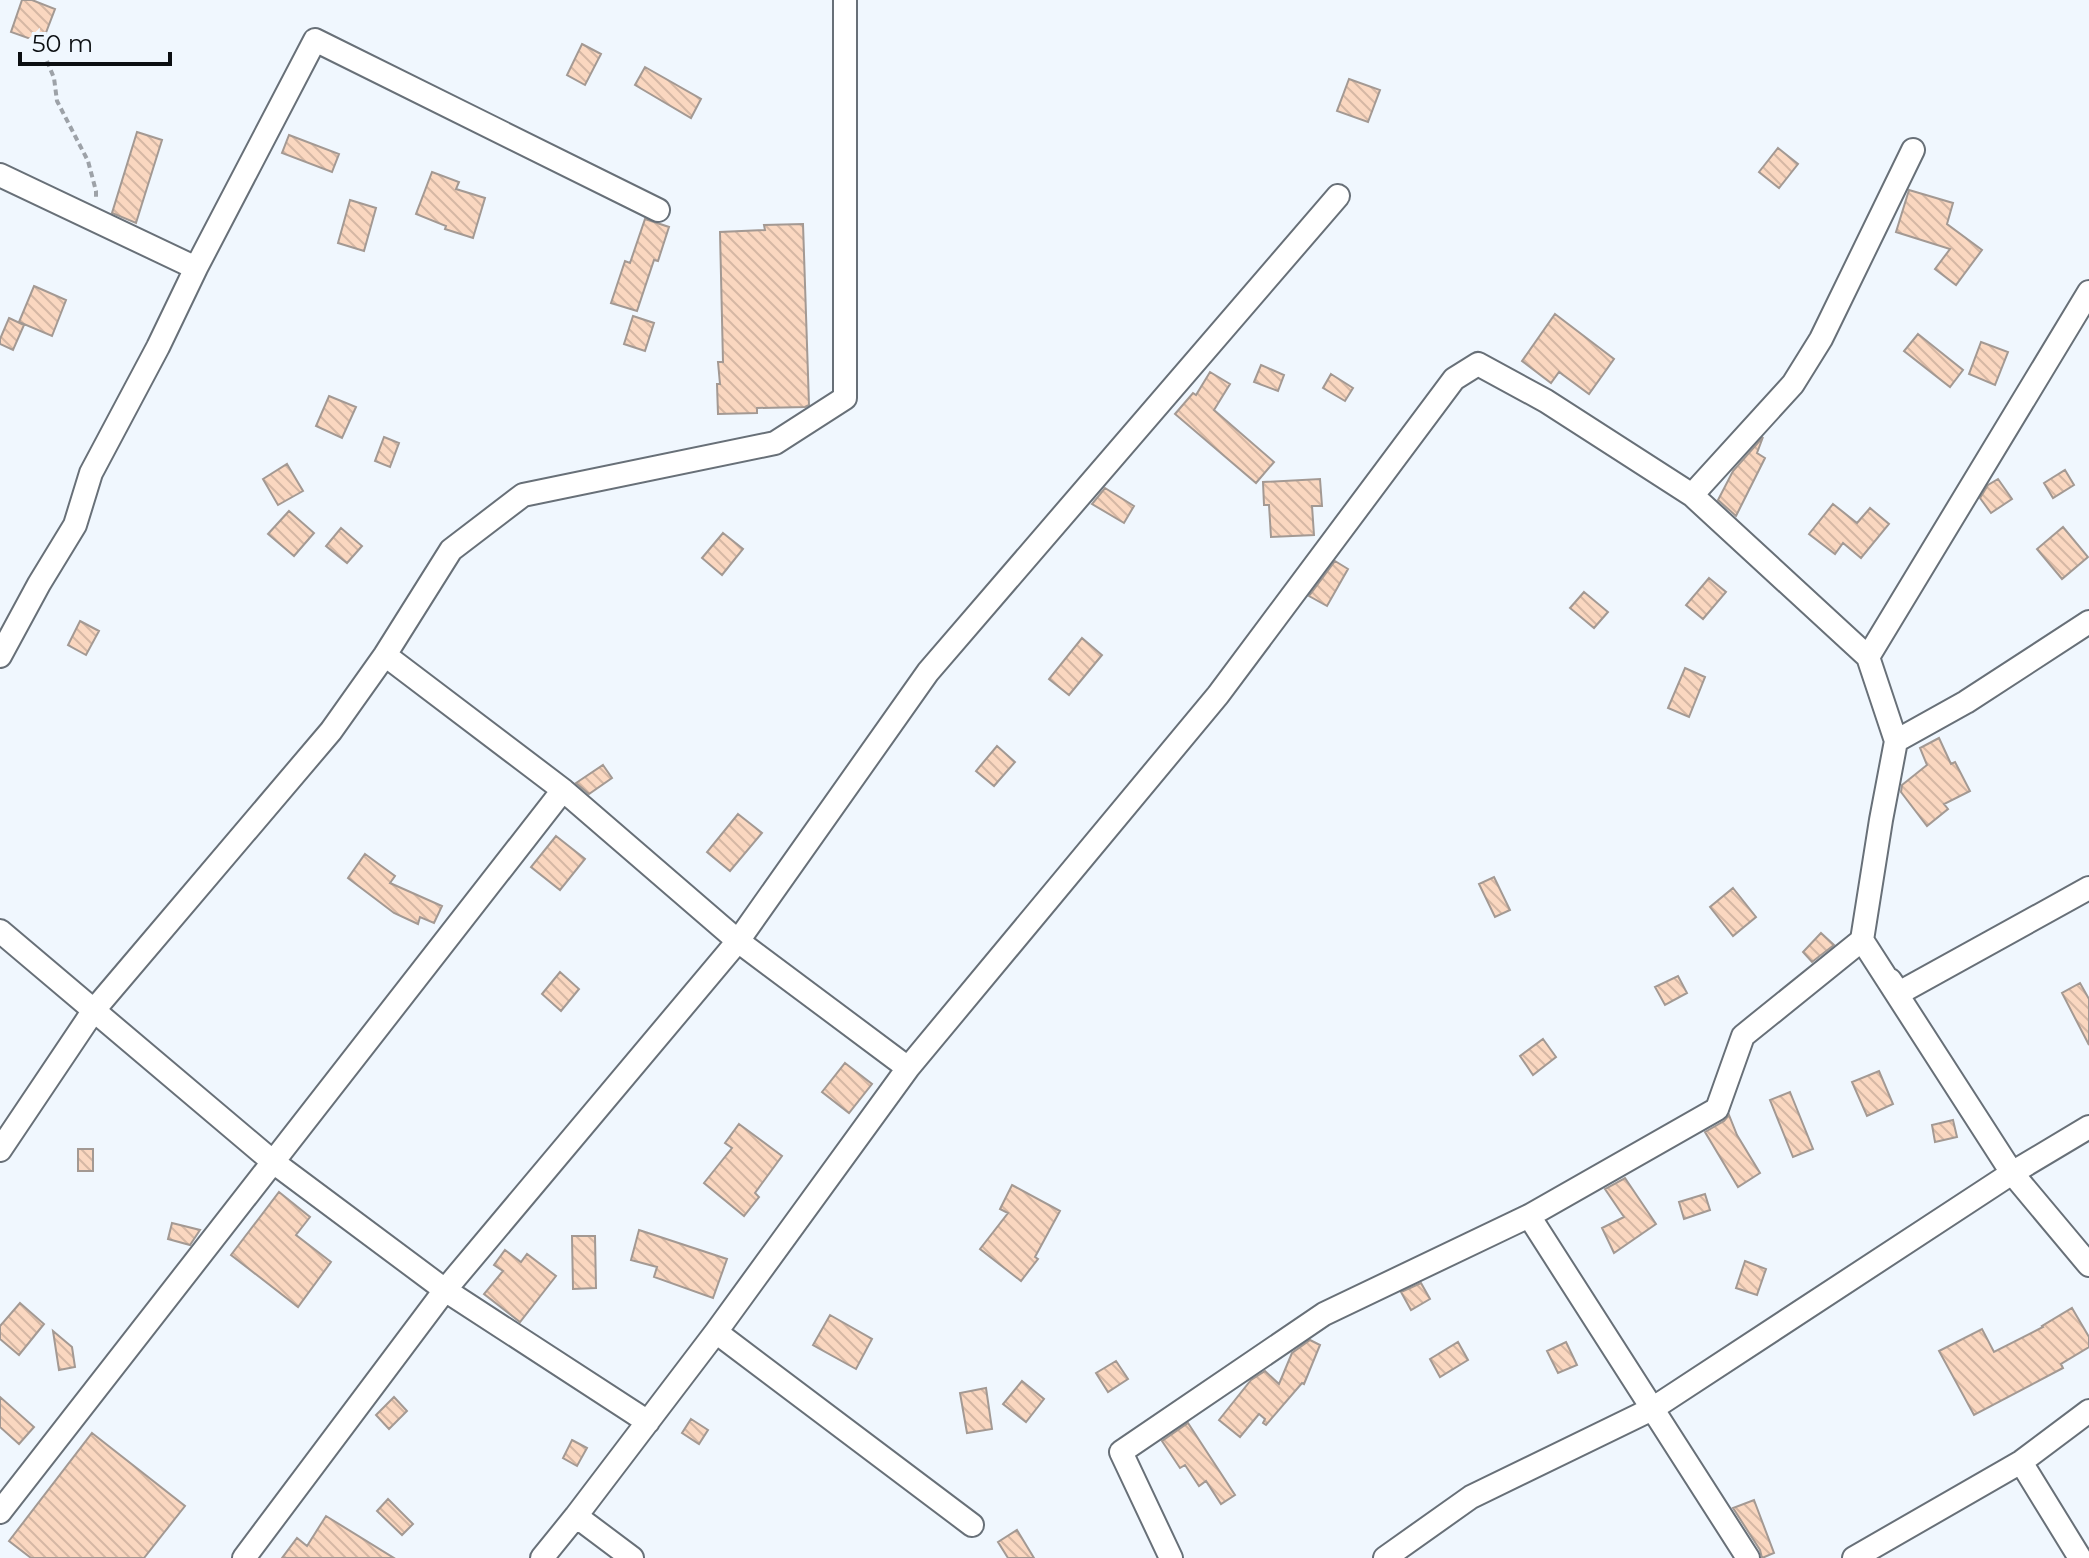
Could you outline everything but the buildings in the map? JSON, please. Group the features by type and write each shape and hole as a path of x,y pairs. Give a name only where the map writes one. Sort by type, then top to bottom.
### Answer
{"street":[{"path":"0,1150 94,1010 331,731 385,655 451,550 523,495 775,443 845,398 845,0"},
{"path":"0,656 75,525 91,473 315,40 658,210"},
{"path":"1692,495 1793,384 1821,339 1913,150"},
{"path":"0,175 196,268"},
{"path":"244,1558 445,1290 738,941 928,672 1338,196"},
{"path":"1868,657 2089,292"},
{"path":"542,1558 716,1332 908,1068 1218,695 1454,379 1478,364 1546,401 1692,495 1868,657 1896,741 1862,940 2012,1173 2089,1265"},
{"path":"1896,741 1966,702 2089,622"},
{"path":"385,655 563,790 738,941 908,1068"},
{"path":"0,1512 563,790"},
{"path":"1862,940 1899,993 2089,888"},
{"path":"0,931 272,1161 445,1290 648,1422"},
{"path":"1171,1558 1121,1452 1324,1314 1529,1216 1717,1109 1743,1036 1862,940"},
{"path":"1385,1558 1471,1497 1652,1409 2012,1173 2089,1127"},
{"path":"1529,1216 1748,1558"},
{"path":"716,1332 972,1525"},
{"path":"1854,1558 2021,1462 2089,1411"},
{"path":"2021,1462 2080,1558"},
{"path":"576,1516 632,1558"}],"path":[{"path":"47,61 54,78 57,101 88,161 96,191 94,219"}]}
